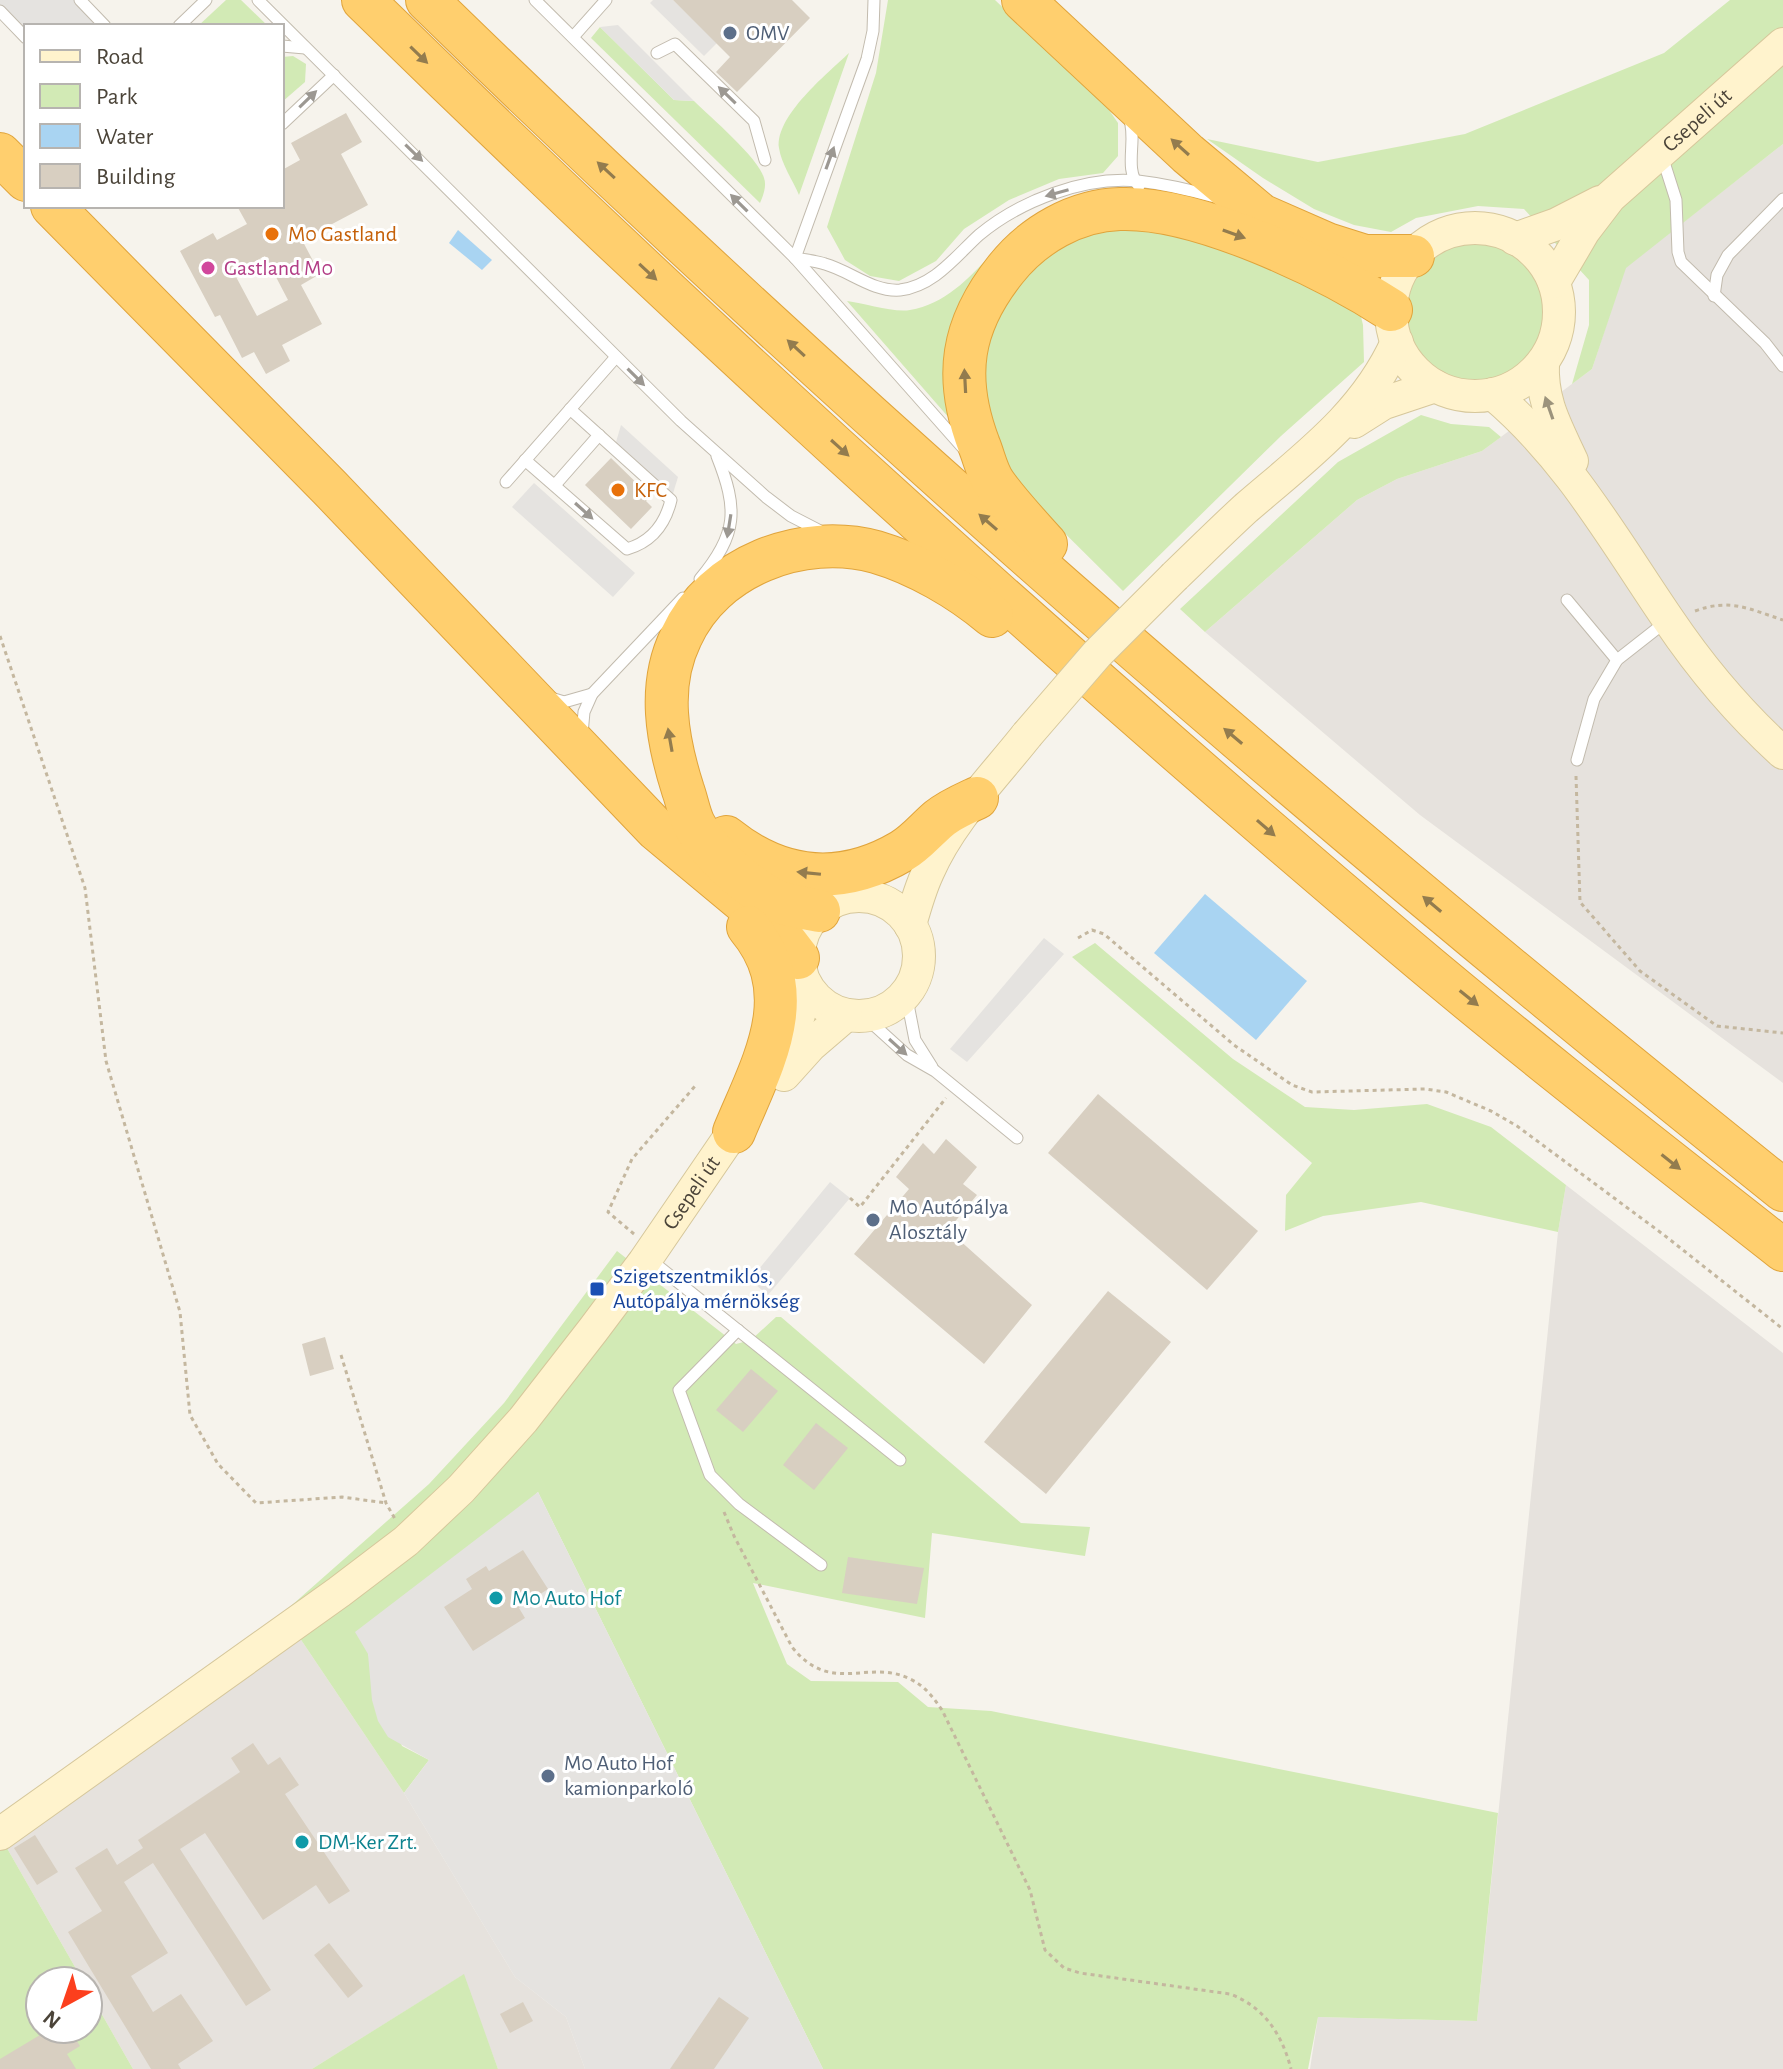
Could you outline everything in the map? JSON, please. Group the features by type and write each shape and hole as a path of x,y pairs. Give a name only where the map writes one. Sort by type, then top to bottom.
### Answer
{"highway":[{"path":"363,0 680,303 1101,685 1408,949 1783,1250"},
{"path":"427,0 868,414 1173,685 1491,954 1783,1190"},
{"path":"1023,0 1188,154 1261,215 1327,244 1365,256 1413,256"},
{"path":"0,154 24,178"},
{"path":"1173,685 993,482 972,426 964,389 964,355 971,323 986,294 1016,256 1052,228 1086,215 1119,208 1147,196 1194,219 1265,245 1350,284 1394,326"},
{"path":"54,208 467,630 590,745 656,829 782,904 819,911"},
{"path":"734,1132 775,1023 778,1000 774,970 759,940 704,856 695,825 678,802 667,731 669,671 682,633 697,610 714,590 737,573 769,557 828,546 852,547 901,561 941,582 984,609 1033,652 1101,685"},
{"path":"678,802 741,849 778,868 811,876 850,872 878,864 905,849 941,817 977,798"},
{"path":"704,856 775,928 803,973"}],"street":[{"name":"Csepeli út","path":"1610,197 1783,44"},
{"path":"1515,239 1557,224 1610,197"},
{"path":"1554,282 1584,231 1610,197"},
{"path":"1328,439 1368,395 1384,371 1394,326 1394,290 1401,272 1413,256 1430,242 1450,232 1472,228 1494,230 1515,239 1539,257 1554,282 1559,303 1559,324 1543,362 1521,383 1493,394 1463,395 1435,386 1406,360 1394,326"},
{"path":"1543,362 1542,387 1552,418 1592,502"},
{"path":"910,925 919,894 939,850 1027,735 1097,654 1244,510 1328,439 1384,403 1435,386"},
{"path":"1493,394 1528,426 1592,502 1669,620 1723,691 1783,753"},
{"path":"867,897 905,871 977,798"},
{"path":"867,897 884,902 899,912 910,925 917,942 919,961 915,979 906,994 880,1013 856,1016 831,1010 817,1000 803,973 800,940 819,911 834,901 867,897"},
{"name":"Csepeli út","path":"0,1834 326,1602 406,1541 461,1489 593,1330 734,1132 794,1032 803,973"},
{"name":"Csepeli út","path":"734,1132 811,1045 856,1016"}],"lane":[{"path":"80,0 103,24"},
{"path":"181,24 206,0"},
{"path":"258,0 282,24"},
{"path":"535,0 795,258 993,482"},
{"path":"573,37 606,0"},
{"path":"795,258 867,59 873,31 874,0"},
{"path":"0,11 24,36"},
{"path":"284,27 715,452 791,516 852,547"},
{"path":"657,53 675,44 754,121 765,160"},
{"path":"284,46 305,48"},
{"path":"284,122 334,75"},
{"path":"1116,88 1132,125 1147,196"},
{"path":"1660,152 1676,200 1681,262 1765,343 1783,366"},
{"path":"795,258 827,264 861,281 900,290 938,274 978,236 1005,216 1044,196 1081,186 1147,196 1180,187 1261,215"},
{"path":"1714,296 1717,275 1728,255 1783,199"},
{"path":"506,482 616,357"},
{"path":"525,460 627,549 645,544 668,515 671,500 570,409"},
{"path":"555,485 599,435"},
{"path":"590,745 584,712 592,694 703,577 723,549 731,528 730,490 715,452"},
{"path":"1567,600 1617,660"},
{"path":"1577,760 1594,699 1617,660 1669,620"},
{"path":"467,630 561,712"},
{"path":"541,695 564,702 592,694"},
{"path":"572,720 590,745"},
{"path":"906,994 915,1040 935,1071"},
{"path":"856,1016 907,1055 950,1082 1017,1138"},
{"path":"650,1253 738,1330 900,1460"},
{"path":"738,1330 679,1390 710,1475 739,1504 821,1565"}],"path":[{"path":"1669,620 1714,603 1738,605 1783,620"},
{"path":"0,636 85,888 106,1061 180,1312 190,1415 218,1464 256,1503 342,1497 386,1503"},
{"path":"1577,760 1575,806 1580,902 1640,971 1717,1026 1783,1033"},
{"path":"1078,938 1092,930 1104,934 1234,1045 1292,1085 1312,1092 1425,1089 1446,1092 1491,1111 1517,1126 1664,1235 1783,1329"},
{"path":"850,1198 860,1207 945,1102 950,1082"},
{"path":"650,1253 608,1212 632,1159 696,1085"},
{"path":"341,1355 386,1503 406,1541"},
{"path":"710,1475 734,1536 800,1657 824,1671 844,1675 896,1674 911,1679 926,1689 942,1710 1030,1890 1045,1950 1053,1960 1064,1968 1080,1973 1230,1994 1247,2000 1273,2026 1286,2050 1291,2069"}],"shaded area":[{"path":"0,0 80,0 103,24 24,24 24,36 0,11"},
{"path":"653,0 673,0 717,43 704,56 650,3"},
{"path":"618,25 694,101 674,100 600,27"},
{"path":"1783,144 1783,1083 1420,815 1205,632 1357,500 1397,479 1482,451 1592,369 1625,268"},
{"path":"621,425 678,477 671,500 614,449"},
{"path":"534,483 635,573 613,597 512,507"},
{"path":"1044,938 1064,954 967,1062 950,1049"},
{"path":"830,1182 850,1198 768,1295 750,1280"},
{"path":"1566,1185 1783,1353 1783,2069 1310,2069 1318,2017 1477,2021 1558,1232"},
{"name":"M0 Auto Hof kamionparkoló","path":"538,1492 823,2069 585,2069 566,2017 515,1977 404,1793 429,1760 388,1737 378,1721 372,1700 368,1654 355,1632"},
{"path":"283,1613 404,1793 515,1977 566,2017 585,2069 498,2069 463,1975 312,2069 133,2069 104,2018 104,1965 74,1965 0,1836"}],"green space":[{"path":"226,0 241,0 266,24 200,24"},
{"path":"888,0 995,0 1107,107 1118,123 1118,156 1103,173 1059,179 1009,200 964,229 936,261 899,281 870,276 845,260 827,227 876,73"},
{"path":"1730,0 1783,0 1783,144 1626,268 1592,369 1572,384 1589,325 1589,280 1524,209 1478,206 1416,218 1391,232 1354,225 1314,209 1207,139 1318,162 1465,134 1664,53"},
{"path":"600,27 674,100 694,101 753,159 764,178 765,188 760,203 591,38"},
{"path":"849,53 799,195 780,154 780,136 785,123 804,96"},
{"path":"293,56 306,64 305,82 284,100 284,57"},
{"path":"1139,225 1202,239 1358,304 1363,325 1364,362 1281,436 1123,591 995,464 983,358 1002,303 1031,266 1087,232"},
{"path":"1474,236 1502,241 1526,257 1542,281 1547,309 1542,337 1526,361 1502,377 1474,382 1446,377 1422,361 1406,337 1401,309 1406,281 1422,257 1446,241"},
{"path":"996,249 957,427 847,301 896,310 923,307 958,287"},
{"path":"1421,415 1451,424 1489,427 1501,437 1482,451 1397,479 1357,500 1205,632 1180,609 1338,462"},
{"path":"1095,943 1233,1059 1305,1107 1354,1110 1427,1104 1491,1127 1566,1185 1558,1232 1421,1202 1323,1216 1285,1231 1286,1195 1312,1163 1072,957"},
{"path":"617,1251 736,1344 751,1340 776,1317 781,1317 1021,1523 1090,1527 1085,1556 932,1533 925,1618 753,1583 787,1664 811,1681 898,1682 928,1707 991,1711 1498,1813 1477,2021 1318,2017 1308,2069 823,2069 538,1492 368,1654 402,1746 429,1760 404,1793 283,1613 429,1484 504,1403"},
{"path":"0,1836 74,1965 24,1965 24,2045 104,2045 104,2018 133,2069 0,2069"},
{"path":"464,1974 498,2069 312,2069"}],"water":[{"path":"458,230 492,260 482,270 449,243"},
{"path":"1205,894 1307,981 1256,1040 1154,953"}],"building":[{"path":"673,0 792,0 810,18 737,92 716,72 730,57"},
{"path":"346,113 362,142 341,154 368,205 302,240 320,274 301,285 322,324 282,345 290,361 266,374 254,352 242,358 220,315 215,317 180,251 213,233 217,240 247,224 238,208 284,208 284,169 300,160 291,143","holes":["265,256 288,300 257,316 234,273"]},
{"name":"KFC","path":"611,458 650,496 646,501 652,507 631,529 585,485"},
{"path":"1098,1094 1258,1231 1207,1290 1048,1153"},
{"path":"946,1139 977,1167 963,1184 977,1195 948,1230 1032,1305 984,1364 854,1254 909,1189 896,1177 923,1143 934,1154"},
{"path":"1108,1291 1171,1342 1046,1494 984,1442"},
{"path":"325,1337 334,1369 310,1376 302,1344"},
{"path":"751,1369 778,1391 743,1432 716,1410"},
{"path":"816,1423 848,1448 814,1490 783,1465"},
{"name":"M0 Auto Hof","path":"523,1550 548,1589 519,1608 525,1618 473,1651 444,1607 472,1589 466,1579 486,1566 489,1571"},
{"path":"848,1557 924,1568 917,1604 842,1593"},
{"path":"253,1743 268,1765 280,1757 299,1785 285,1794 350,1891 329,1904 316,1885 263,1920 205,1833 180,1849 271,1990 246,2006 153,1863 124,1882 168,1953 131,1976 153,2012 181,1994 213,2041 178,2064 181,2069 151,2069 104,1991 104,1965 88,1965 68,1932 102,1911 75,1868 107,1848 117,1865 143,1848 138,1840 240,1772 231,1758"},
{"path":"35,1835 58,1872 37,1885 14,1848"},
{"path":"329,1943 363,1986 348,1998 314,1955"},
{"path":"719,1997 749,2018 714,2069 670,2069"},
{"path":"523,2002 533,2021 510,2033 500,2014"},
{"path":"24,2045 80,2046 67,2054 76,2069 0,2069 0,2059"}],"place":[{"name":"OMV","path":"730,33"},
{"name":"M0 Gastland","path":"272,234"},
{"name":"Gastland M0","path":"208,268"},
{"name":"KFC","path":"618,490"},
{"name":"M0 Autópálya Alosztály","path":"873,1220"},
{"name":"Szigetszentmiklós, Autópálya mérnökség","path":"597,1289"},
{"name":"M0 Auto Hof","path":"496,1598"},
{"name":"M0 Auto Hof kamionparkoló","path":"548,1776"},
{"name":"DM-Ker Zrt.","path":"302,1842"}]}
